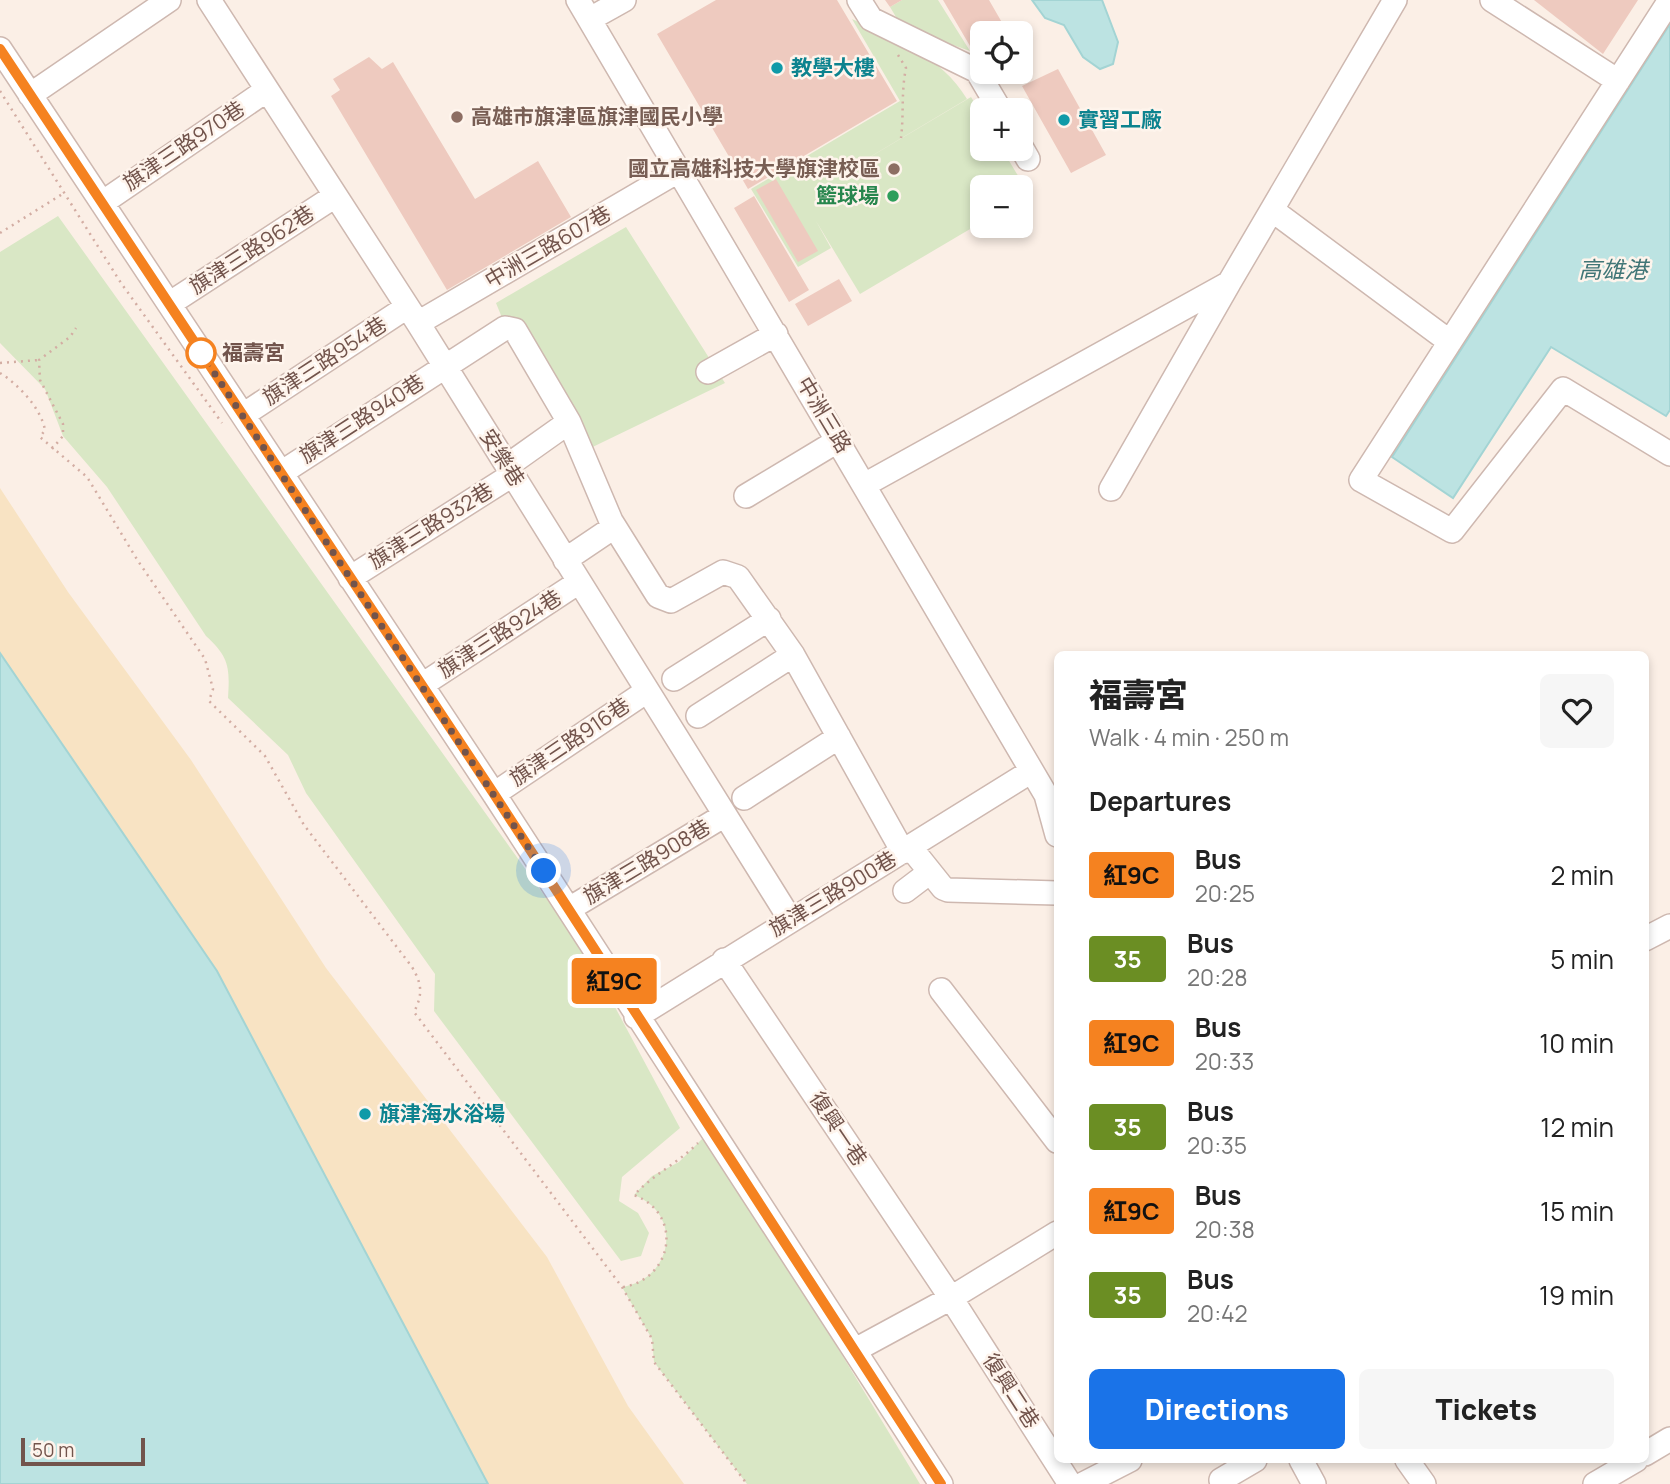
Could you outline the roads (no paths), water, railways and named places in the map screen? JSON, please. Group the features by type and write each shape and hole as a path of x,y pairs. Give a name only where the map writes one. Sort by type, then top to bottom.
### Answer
{"street":[{"path":"30,95 169,0"},
{"name":"安樂巷","path":"209,0 413,315 790,919"},
{"path":"584,10 624,0"},
{"path":"859,0 871,19 977,71 993,98"},
{"path":"1111,489 1395,0"},
{"path":"1492,0 1618,82"},
{"path":"1670,0 1361,480 1452,531 1563,389 1670,454"},
{"name":"中洲三路","path":"584,10 866,484 1030,772 1046,795 1054,824"},
{"path":"0,49 494,794 636,1017 857,1349 941,1484"},
{"name":"旗津三路970巷","path":"102,203 267,90"},
{"name":"中洲三路607巷","path":"413,315 678,171"},
{"name":"旗津三路962巷","path":"169,304 335,196"},
{"path":"1272,210 1450,342"},
{"path":"866,484 1229,283"},
{"name":"旗津三路954巷","path":"243,415 413,315"},
{"name":"旗津三路940巷","path":"281,472 505,328 511,328 569,422"},
{"path":"708,372 776,334"},
{"path":"569,422 614,527 658,596 665,601 671,601 723,572 731,572 738,577 793,655 907,850 943,888 954,892 1054,893"},
{"name":"旗津三路932巷","path":"350,578 509,471 569,422"},
{"path":"746,496 839,440"},
{"path":"565,560 614,527"},
{"name":"旗津三路924巷","path":"422,685 579,582"},
{"path":"674,679 769,619"},
{"path":"698,716 793,655"},
{"name":"旗津三路916巷","path":"494,794 647,691"},
{"path":"744,797 839,737"},
{"name":"旗津三路900巷","path":"636,1017 1030,772"},
{"name":"旗津三路908巷","path":"569,909 725,815"},
{"path":"905,891 930,872"},
{"path":"1649,937 1670,926"},
{"name":"復興一巷","path":"724,960 951,1298"},
{"path":"941,990 1054,1137"},
{"path":"857,1349 951,1298 1054,1235"},
{"name":"復興二巷","path":"951,1298 1054,1459"},
{"path":"1649,1452 1670,1439"},
{"name":"復興二巷","path":"1057,1463 1070,1484"},
{"path":"1083,1484 1124,1463"},
{"path":"1221,1480 1250,1463"},
{"path":"1303,1463 1314,1484"},
{"path":"1409,1463 1424,1484"},
{"path":"1595,1484 1631,1463"}],"water":[{"path":"1032,0 1102,0 1118,42 1113,64 1100,69 1083,57 1064,25 1045,18"},
{"name":"高雄港","path":"1670,24 1670,410 1666,416 1551,347 1453,498 1392,457"},
{"path":"0,653 217,971 488,1484 0,1484"}],"place":[{"name":"教學大樓","path":"777,68"},
{"name":"高雄市旗津區旗津國民小學","path":"457,117"},
{"name":"實習工廠","path":"1064,120"},
{"name":"國立高雄科技大學旗津校區","path":"894,169"},
{"name":"籃球場","path":"893,196"},
{"name":"福壽宮","path":"201,353"},
{"name":"旗津海水浴場","path":"365,1114"}]}
